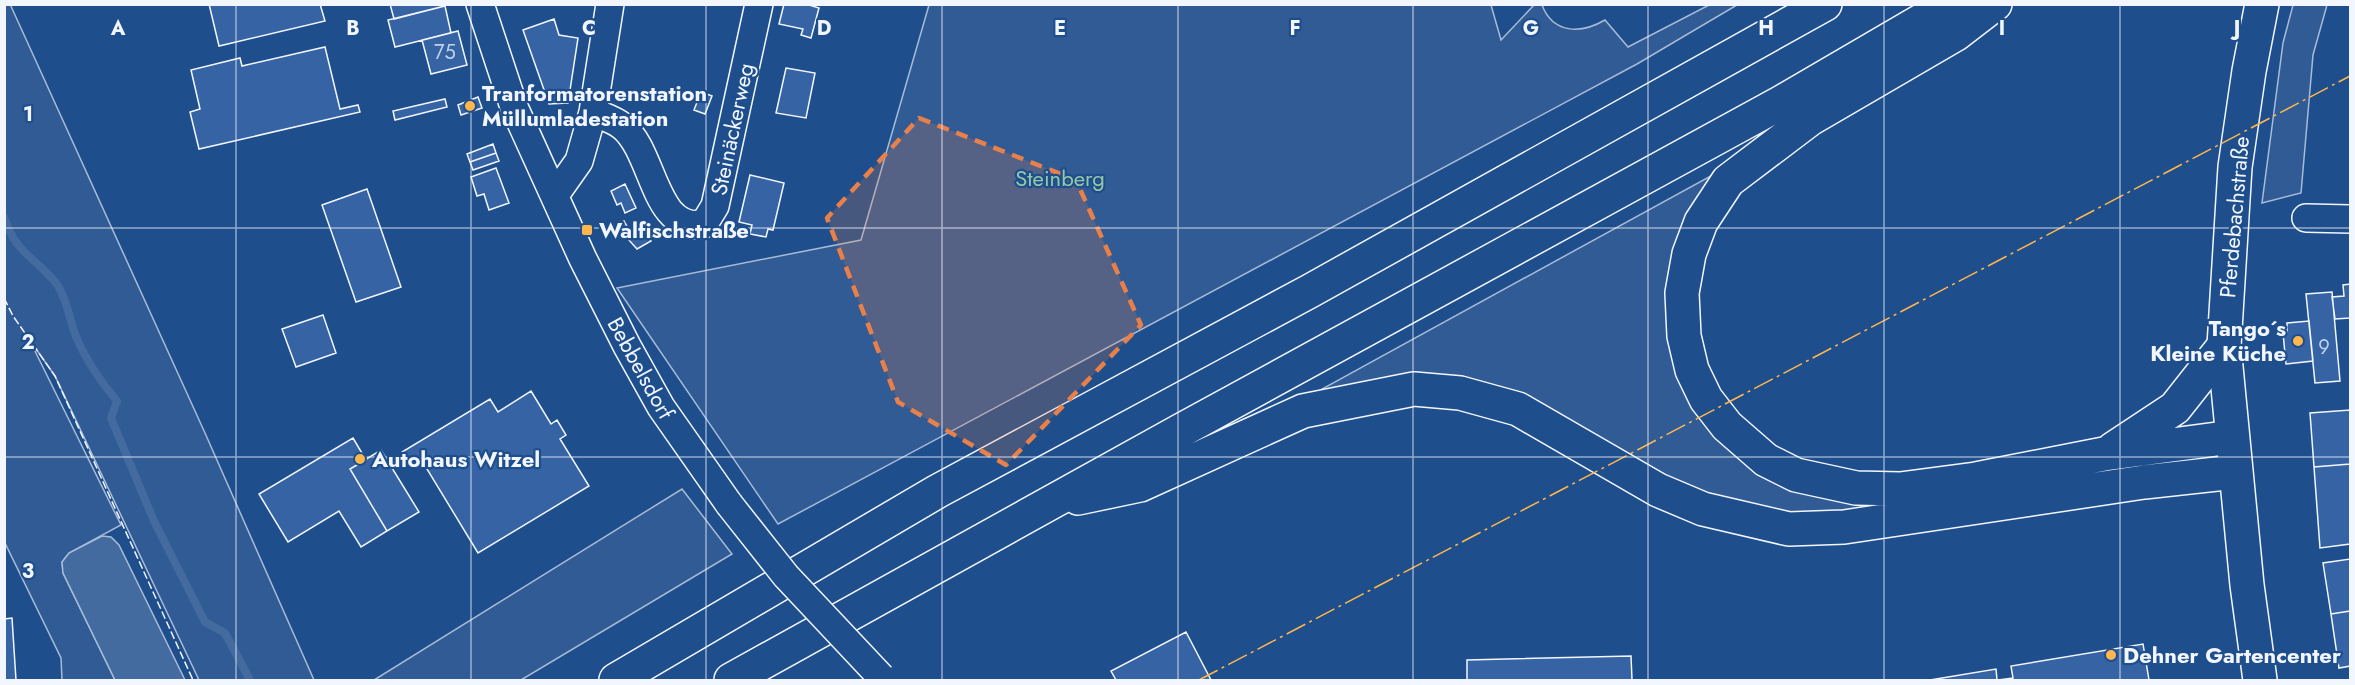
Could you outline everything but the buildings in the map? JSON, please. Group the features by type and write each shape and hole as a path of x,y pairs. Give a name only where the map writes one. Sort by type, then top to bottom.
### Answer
{"main road":[{"path":"616,681 938,491 1310,291 1825,4"},
{"path":"731,681 1047,504 1782,102 1950,4"},
{"path":"1995,4 1956,34 1810,119 1728,182 1701,222 1689,254 1682,293 1684,336 1692,369 1706,399 1734,433 1766,460 1796,475 1856,488 1900,489 1976,478 2104,454 2232,437"},
{"name":"Pferdebachstraße","path":"2260,681 2247,585 2224,346 2235,167 2262,4"},
{"path":"2104,454 2128,441 2175,408 2224,346"},
{"path":"1047,504 1140,485 1303,411 1414,389 1460,393 1518,409 1658,490 1703,509 1789,529 1844,527 2144,482 2235,472"}],"street":[{"name":"Bebbelsdorf","path":"480,4 514,107 583,259 661,407 729,504 786,576 883,679"},
{"path":"555,195 579,161 593,112 610,4"},
{"name":"Steinäckerweg","path":"593,112 622,126 640,148 660,197 678,221 692,226 704,224 715,206 759,4"},
{"path":"2306,218 2350,219"}],"highlighted area":[{"path":"919,118 1076,180 1141,325 1006,465 898,402 827,218"}],"green space":[{"path":"10,4 205,433 314,680 199,680 55,376 29,339 121,525 69,553 62,562 63,573 115,680 62,680 61,658 5,543 4,5"},
{"name":"Steinberg","path":"929,5 1491,5 1501,40 1534,5 1542,5 1553,22 1569,29 1587,28 1605,20 1628,47 1709,5 1737,5 1637,64 778,524 617,288 861,240"},
{"path":"2293,5 2327,5 2313,55 2301,193 2262,203 2283,43"},
{"path":"1718,172 1695,221 1683,368 1793,482 2124,464 2126,474 1789,519 1704,501 1521,403 1324,396 1322,389"},
{"path":"682,489 732,554 521,680 374,680"}],"shaded area":[{"path":"102,536 111,537 119,545 185,680 115,680 63,573 62,562 69,553"}],"waterway":[{"path":"4,217 20,247 59,287 81,347 95,372 117,401 111,418 154,521 205,622 225,633 250,680"}],"fence":[{"path":"4,298 13,316 55,376 193,680"}],"power":[{"path":"1199,680 2350,76"}],"place":[{"name":"Tranformatorenstation Müllumladestation","path":"470,106"},
{"name":"Walfischstraße","path":"587,230"},
{"name":"Tango´s Kleine Küche","path":"2298,341"},
{"name":"Autohaus Witzel","path":"360,459"},
{"name":"Dehner Gartencenter","path":"2111,655"}]}
